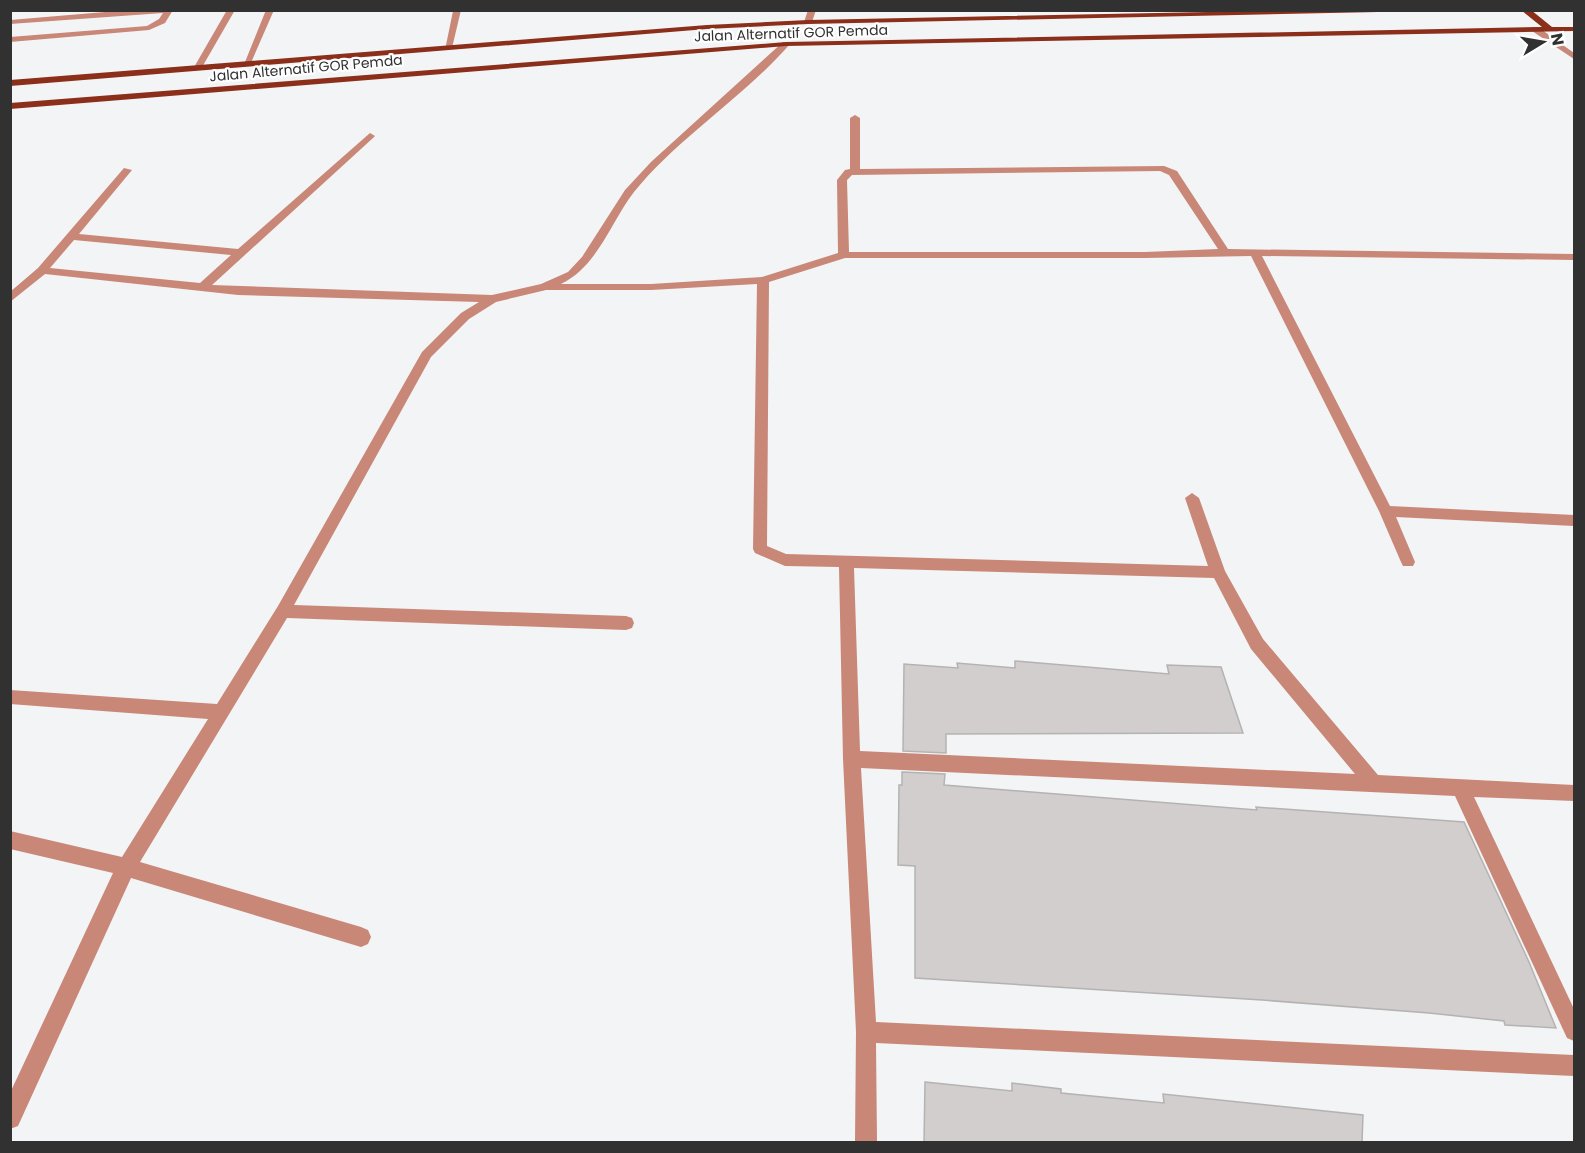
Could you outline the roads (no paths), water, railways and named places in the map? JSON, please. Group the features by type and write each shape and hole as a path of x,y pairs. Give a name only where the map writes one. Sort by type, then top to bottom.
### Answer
{"main road":[{"name":"Jalan Alternatif GOR Pemda","path":"10,83 808,22 1470,10"},
{"path":"1525,10 1550,29"},
{"name":"Jalan Alternatif GOR Pemda","path":"10,106 786,44 1575,29"}],"street":[{"path":"10,22 168,10"},
{"path":"10,40 149,28 162,21 168,10"},
{"path":"197,69 231,10"},
{"path":"246,65 270,10"},
{"path":"808,22 812,10"},
{"path":"448,48 457,11"},
{"path":"1535,29 1575,57"},
{"path":"545,287 572,273 586,259 629,192 654,164 786,44"},
{"path":"855,118 855,171"},
{"path":"205,285 370,136"},
{"path":"844,255 842,180 845,175 855,171 1167,168 1173,173 1225,252"},
{"path":"10,299 42,270 127,170"},
{"path":"70,236 241,253"},
{"path":"42,270 205,285 238,291 492,299 545,287 651,286 764,280 844,255 1145,255 1255,252 1575,257"},
{"path":"1255,252 1386,511 1408,562"},
{"path":"764,280 760,549 785,560 1218,572"},
{"path":"10,1118 126,867 283,611 426,355 465,316 492,299"},
{"path":"1192,498 1218,572 1257,644 1373,783"},
{"path":"1386,511 1575,520"},
{"path":"846,560 852,759 866,1032 866,1143"},
{"path":"283,611 626,622"},
{"path":"10,697 222,712"},
{"path":"852,759 1575,792"},
{"path":"1460,787 1575,1031"},
{"path":"10,840 126,867 361,937"},
{"path":"866,1032 1575,1066"}]}
